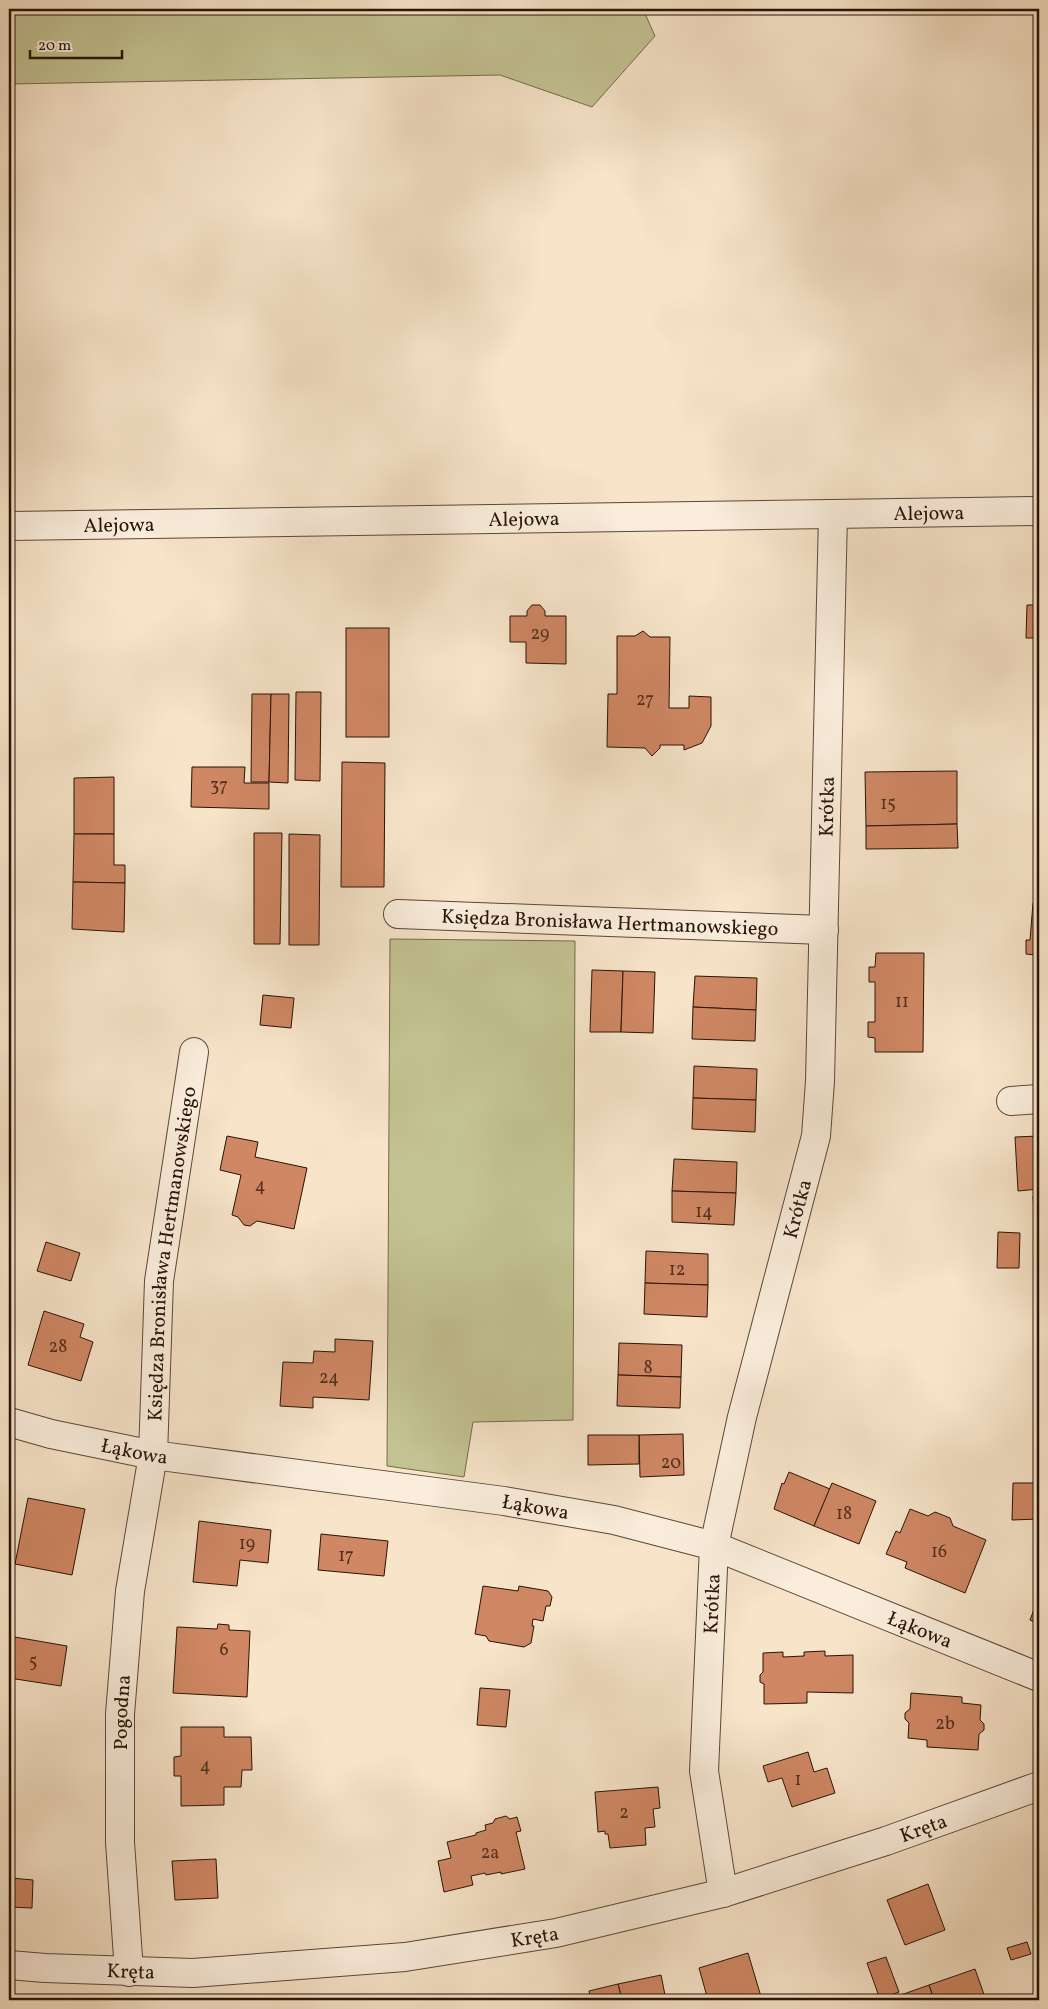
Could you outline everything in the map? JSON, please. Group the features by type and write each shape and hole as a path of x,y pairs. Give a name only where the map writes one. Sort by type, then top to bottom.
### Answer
{"street":[{"name":"Alejowa","path":"9,526 1039,511"},
{"name":"Krótka","path":"723,1893 704,1771 714,1546 742,1417 816,1136 820,1081 833,514"},
{"name":"Księdza Bronisława Hertmanowskiego","path":"398,914 824,930"},
{"name":"Księdza Bronisława Hertmanowskiego","path":"153,1455 159,1281 194,1052"},
{"path":"1011,1101 1039,1099"},
{"name":"Łąkowa","path":"9,1422 51,1434 153,1455 504,1501 614,1520 714,1546 1039,1677"},
{"name":"Pogodna","path":"129,1972 120,1842 120,1714 130,1591 153,1455"},
{"name":"Kręta","path":"9,1965 129,1972 193,1973 405,1957 556,1933 723,1893 886,1841 1039,1786"}],"shaded area":[{"path":"9,9 643,9 655,36 592,107 500,75 9,84"},
{"path":"390,939 575,941 573,1420 473,1422 464,1477 387,1466"}],"building":[{"path":"532,605 540,605 545,611 545,616 566,616 566,664 526,663 526,642 510,642 510,616 527,616 527,611"},
{"path":"1027,605 1039,605 1039,638 1026,638"},
{"path":"346,628 389,628 389,737 346,737"},
{"path":"643,631 650,637 670,637 669,708 689,708 689,696 711,697 711,726 702,743 684,750 684,745 660,745 660,748 652,756 645,748 607,747 608,694 617,694 617,636 635,636"},
{"path":"296,692 321,692 320,781 295,780"},
{"path":"252,694 271,694 269,782 251,782"},
{"path":"271,694 289,694 288,783 269,782"},
{"path":"342,762 385,763 384,887 341,887"},
{"path":"192,767 245,767 244,783 269,783 269,809 191,807"},
{"path":"957,771 957,824 866,826 865,772"},
{"path":"114,777 114,834 74,834 74,778"},
{"path":"957,824 958,848 866,849 866,826"},
{"path":"254,833 282,833 280,944 254,944"},
{"path":"74,834 114,834 114,865 125,865 125,883 73,882"},
{"path":"289,834 320,835 319,945 289,945"},
{"path":"73,882 125,883 124,932 72,929"},
{"path":"1033,903 1039,904 1039,965 1035,965 1035,955 1026,954 1026,940 1030,940"},
{"path":"876,953 924,953 923,1052 875,1052 875,1038 868,1037 868,1022 875,1022 875,982 869,982 869,967 875,967"},
{"path":"592,970 623,971 621,1032 590,1032"},
{"path":"623,971 655,972 653,1033 621,1032"},
{"path":"695,976 757,978 756,1010 693,1007"},
{"path":"263,995 294,998 291,1028 260,1025"},
{"path":"693,1007 756,1010 755,1041 692,1039"},
{"path":"694,1066 757,1069 756,1100 693,1098"},
{"path":"693,1098 756,1100 755,1132 692,1129"},
{"path":"227,1136 258,1142 255,1157 307,1168 294,1229 257,1221 250,1226 244,1225 238,1217 232,1215 241,1175 220,1170"},
{"path":"1039,1136 1039,1189 1018,1191 1015,1137"},
{"path":"674,1159 737,1162 736,1193 672,1191"},
{"path":"672,1191 736,1193 734,1225 672,1222"},
{"path":"1039,1195 1039,1209 1034,1210 1033,1196"},
{"path":"998,1232 1020,1233 1019,1268 997,1268"},
{"path":"46,1242 80,1253 71,1281 37,1271"},
{"path":"646,1251 708,1254 708,1285 645,1283"},
{"path":"645,1283 708,1285 707,1317 644,1314"},
{"path":"44,1311 84,1324 80,1337 93,1342 81,1381 28,1365"},
{"path":"335,1339 373,1341 369,1400 313,1397 313,1408 280,1406 283,1362 313,1363 314,1351 335,1352"},
{"path":"619,1343 682,1345 681,1377 618,1375"},
{"path":"618,1375 681,1377 680,1408 617,1406"},
{"path":"683,1434 684,1475 640,1477 639,1435"},
{"path":"588,1435 639,1435 639,1464 588,1465"},
{"path":"789,1472 830,1489 814,1526 774,1509 782,1483 784,1484"},
{"path":"832,1483 876,1501 859,1544 814,1526"},
{"path":"1013,1483 1039,1483 1039,1519 1012,1520"},
{"path":"28,1498 85,1509 72,1575 15,1564"},
{"path":"910,1509 928,1516 935,1512 950,1518 953,1526 986,1540 965,1593 905,1568 907,1562 886,1554 896,1531 900,1533"},
{"path":"199,1521 271,1530 268,1563 240,1560 237,1586 193,1582"},
{"path":"321,1534 388,1541 384,1576 318,1570"},
{"path":"483,1586 518,1591 519,1586 548,1591 552,1597 550,1606 546,1606 543,1621 533,1619 532,1626 534,1626 531,1643 524,1647 489,1641 486,1636 475,1634"},
{"path":"1039,1596 1039,1624 1030,1620"},
{"path":"218,1624 229,1625 229,1630 250,1631 247,1697 173,1693 177,1627 217,1629"},
{"path":"9,1636 67,1646 61,1686 9,1678"},
{"path":"825,1651 825,1656 853,1655 853,1693 807,1692 807,1703 764,1704 764,1684 760,1682 760,1675 763,1672 763,1653 783,1652 783,1657 804,1656 804,1652"},
{"path":"480,1688 510,1690 506,1727 477,1725"},
{"path":"911,1693 962,1697 962,1703 981,1705 980,1720 984,1724 984,1730 979,1734 978,1750 927,1747 927,1740 908,1738 909,1723 905,1719 905,1713 910,1709"},
{"path":"181,1727 224,1727 224,1737 251,1737 252,1770 242,1770 241,1787 224,1787 224,1805 181,1806 181,1776 174,1776 174,1757 181,1756"},
{"path":"808,1752 814,1772 827,1768 835,1793 792,1807 782,1778 768,1782 763,1766"},
{"path":"658,1787 660,1808 653,1809 655,1827 645,1828 646,1845 610,1848 608,1834 605,1834 605,1831 598,1832 595,1792"},
{"path":"506,1816 510,1819 517,1817 521,1831 516,1832 525,1869 501,1874 501,1872 486,1875 485,1873 471,1876 473,1885 444,1892 438,1861 451,1858 447,1842 476,1835 476,1833 486,1830 485,1825 493,1823 495,1819"},
{"path":"9,1851 13,1851 11,1878 33,1880 32,1908 9,1907"},
{"path":"216,1859 218,1898 175,1900 172,1861"},
{"path":"928,1884 945,1930 905,1945 887,1900"},
{"path":"1027,1942 1031,1954 1011,1960 1007,1948"},
{"path":"748,1953 762,2000 708,2000 699,1968"},
{"path":"886,1957 899,1992 880,1999 867,1963"},
{"path":"975,1969 986,2000 934,2000 929,1985"},
{"path":"661,1975 666,2000 622,2000 618,1984"},
{"path":"618,1984 622,2000 591,2000 589,1991"},
{"path":"929,1985 934,2000 903,2000 901,1995"}]}
